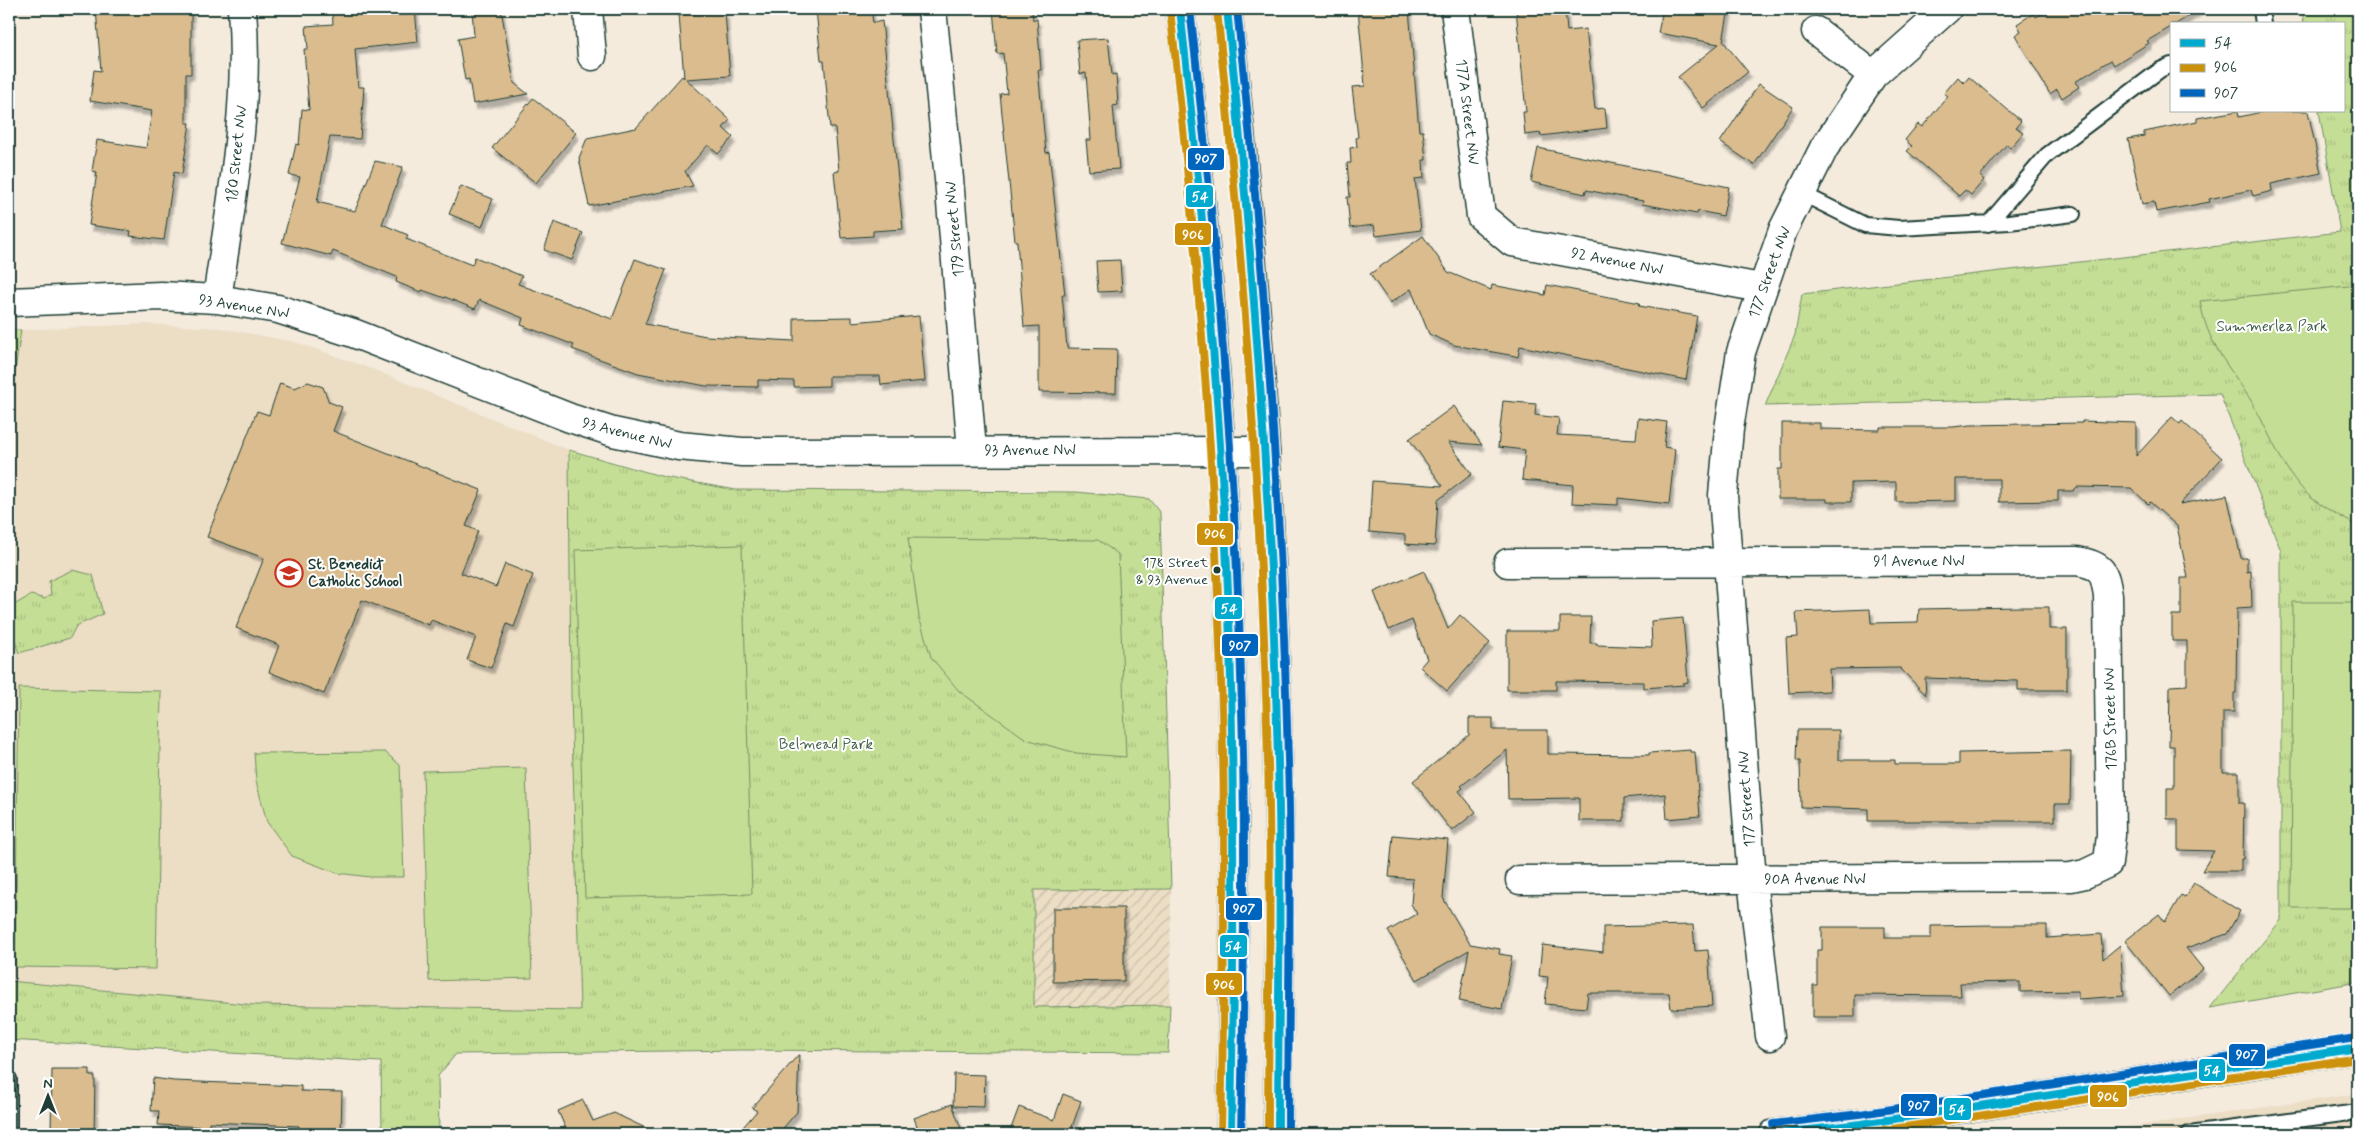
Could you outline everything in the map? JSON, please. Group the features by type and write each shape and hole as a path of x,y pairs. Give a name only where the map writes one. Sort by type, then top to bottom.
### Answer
{"street":[{"name":"180 Street NW","path":"217,299 241,122 244,58 242,9"},
{"path":"588,9 592,56"},
{"name":"179 Street NW","path":"932,9 949,178 972,450"},
{"path":"1180,9 1204,244 1221,452 1234,810 1231,1134"},
{"path":"1226,9 1252,260 1265,451 1275,644 1279,808 1278,1134"},
{"name":"177A Street NW","path":"1455,9 1481,216"},
{"path":"1816,31 1873,75 1947,9"},
{"name":"177 Street NW","path":"1770,1036 1752,880 1723,495 1729,429 1742,352 1761,288 1783,230 1824,148 1873,75"},
{"name":"92 Avenue NW","path":"1481,216 1512,242 1761,288"},
{"name":"93 Avenue NW","path":"9,302 161,296 217,299 278,309 317,321 570,418 644,441 678,446 742,452 972,450 1265,451"},
{"path":"1508,563 1728,562"},
{"name":"91 Avenue NW","path":"1728,562 2078,562 2095,565 2105,575"},
{"name":"176B Street NW","path":"2105,575 2108,595 2111,835 2108,863"},
{"name":"90A Avenue NW","path":"1520,880 2071,877 2085,874 2108,863"},
{"path":"1774,1134 1862,1129 2358,1048"}],"lane":[{"path":"2261,9 2263,22"},
{"path":"1988,224 2047,155 2160,70 2170,65"},
{"path":"1801,193 1865,225 1899,228 1988,224 2073,214"},
{"path":"9,1079 9,1134"},
{"path":"2189,1134 2358,1112"}],"shaded area":[{"name":"St. Benedict Catholic School","path":"145,324 220,328 295,342 375,370 569,450 571,695 580,1010 255,1005 9,981 9,412 21,330"},
{"path":"1171,889 1170,1005 1034,1008 1034,890"},
{"path":"2358,1094 2358,1134 2081,1134"}],"green space":[{"name":"Summerlea Park","path":"2302,9 2358,9 2358,982 2210,1008 2281,920 2281,551 2220,394 1765,406 1795,335 1802,294 2340,232 2319,112 2344,112 2344,22 2304,22"},
{"path":"2358,285 2358,527 2312,498 2289,472 2250,399 2213,342 2203,316 2200,301"},
{"path":"9,330 21,330 9,412"},
{"name":"Belmead Park","path":"569,450 664,477 736,490 1076,492 1149,499 1160,513 1171,889 1034,890 1034,1007 1170,1005 1168,1053 742,1050 456,1054 438,1076 439,1134 382,1134 381,1062 9,1040 9,981 255,1005 580,1010 571,695"},
{"path":"908,538 1098,540 1118,554 1126,757 1076,753 1026,739 959,691 931,657 919,617"},
{"path":"742,545 752,894 585,898 575,550"},
{"path":"72,570 93,575 103,614 76,626 70,638 19,653 9,625 9,608 31,595 45,599 51,594 49,581"},
{"path":"2293,602 2358,602 2358,908 2291,908"},
{"path":"19,688 161,691 156,969 15,967"},
{"path":"385,752 400,765 404,877 370,877 337,873 292,856 267,822 256,781 254,753"},
{"path":"526,768 532,978 429,981 423,771"}],"building":[{"path":"96,9 191,9 191,74 186,74 186,123 190,123 182,174 174,172 164,240 130,236 131,231 89,225 97,172 92,171 97,140 146,148 152,111 90,101 94,70 101,71"},
{"path":"332,9 415,9 418,42 355,49 358,87 364,87 360,139 330,137 317,202 355,211 375,161 403,167 382,224 408,235 406,239 472,265 475,257 522,276 518,284 612,319 635,259 666,270 645,324 706,336 794,341 794,318 852,317 852,322 919,316 925,381 881,385 880,376 829,376 829,386 794,387 794,381 758,380 758,387 706,386 638,373 572,349 574,345 521,325 523,318 479,300 475,309 445,297 422,290 421,292 396,282 397,277 333,251 331,256 282,243 300,177 289,175 296,144 299,145 302,109 309,110 304,49 308,49 306,26 333,24"},
{"path":"472,9 501,9 514,83 528,94 473,104 469,79 465,80 458,39 474,36"},
{"path":"816,9 871,9 873,23 882,21 903,229 873,231 873,236 841,238 834,172 839,171 835,128 830,128 824,61 821,61"},
{"path":"993,9 1032,9 1033,20 1037,19 1041,70 1038,70 1046,153 1049,152 1065,295 1062,295 1067,348 1117,349 1116,393 1039,392 1039,326 1024,327 1017,241 1015,241 1000,94 1007,93 1003,53 997,54"},
{"path":"1358,9 1409,9 1419,131 1423,131 1426,160 1423,160 1424,178 1415,179 1421,230 1376,236 1374,225 1350,228 1347,197 1350,197 1347,163 1351,163 1350,148 1357,147 1356,138 1358,137 1352,87 1365,86"},
{"path":"1516,9 1565,9 1567,31 1586,29 1595,109 1605,108 1607,128 1540,136 1541,133 1525,135 1523,112 1526,112"},
{"path":"1663,9 1729,9 1723,41 1748,72 1703,108 1678,77 1719,44 1658,33"},
{"path":"2050,9 2200,9 2179,22 2170,22 2170,28 2147,41 2149,43 2114,65 2111,60 2075,82 2079,87 2062,98 2057,89 2050,94 2015,35 2021,31 2017,24 2034,13 2036,17"},
{"path":"725,12 730,76 686,79 730,120 723,128 733,137 718,154 708,145 685,171 693,186 589,206 579,158 587,138 636,128 682,76 684,78 679,15"},
{"path":"1108,38 1112,75 1116,74 1118,105 1113,106 1119,169 1089,171 1086,140 1091,140 1086,73 1080,74 1077,40"},
{"path":"1958,77 1964,83 1969,77 2021,121 2016,127 2023,133 2010,148 2007,144 1980,176 1984,180 1971,195 1965,190 1959,196 1907,151 1912,146 1905,140 1918,124 1922,127 1948,96 1944,93"},
{"path":"1759,84 1793,107 1754,165 1720,142"},
{"path":"533,98 576,133 536,183 492,148"},
{"path":"2232,112 2238,112 2239,117 2262,112 2308,112 2321,173 2271,184 2272,191 2253,196 2251,190 2209,199 2210,202 2156,212 2154,202 2142,204 2128,139 2144,136 2144,132 2197,121 2197,118"},
{"path":"1538,148 1729,187 1723,216 1698,211 1697,214 1642,204 1643,201 1586,190 1585,194 1531,182"},
{"path":"461,186 493,199 482,227 449,214"},
{"path":"554,222 583,233 572,260 544,250"},
{"path":"1423,236 1448,272 1491,290 1492,285 1545,295 1547,285 1640,303 1639,306 1697,316 1686,380 1520,346 1518,357 1454,345 1429,334 1411,289 1390,303 1370,274"},
{"path":"1120,260 1122,291 1098,292 1096,261"},
{"path":"308,382 323,387 329,402 342,407 333,431 481,490 466,526 478,531 461,573 496,587 505,564 533,575 514,627 507,624 491,668 467,660 476,637 431,620 429,625 362,600 324,694 269,672 279,645 236,628 264,558 207,537 257,411 269,415 280,383 295,388"},
{"path":"1503,401 1536,404 1535,415 1559,418 1557,435 1636,439 1638,418 1667,422 1664,447 1675,449 1669,504 1618,498 1618,505 1572,503 1573,485 1522,480 1525,450 1498,447"},
{"path":"1454,406 1482,445 1448,442 1472,474 1438,500 1435,546 1405,544 1405,535 1369,532 1372,481 1443,486 1409,439"},
{"path":"2172,417 2180,424 2182,421 2222,458 2180,504 2227,495 2241,558 2247,558 2247,572 2251,571 2252,607 2237,608 2234,712 2223,712 2223,772 2239,772 2239,803 2244,803 2241,871 2202,871 2214,851 2178,850 2178,819 2167,819 2167,788 2174,788 2174,746 2169,746 2170,686 2187,685 2187,641 2172,641 2172,615 2181,615 2181,578 2188,578 2177,526 2150,502 2148,504 2131,488 2077,487 2073,491 2058,491 2058,501 1999,502 1999,479 1956,479 1956,501 1896,502 1896,482 1851,483 1851,502 1827,502 1827,499 1778,499 1778,469 1782,469 1782,423 1820,423 1820,429 1880,430 1880,427 1953,427 2082,423 2082,421 2136,423 2136,456"},
{"path":"1424,571 1448,629 1460,615 1490,643 1447,691 1420,667 1427,659 1412,620 1389,630 1374,592"},
{"path":"2049,607 2049,629 2067,629 2067,690 2018,690 2018,681 1925,678 1926,695 1900,668 1829,669 1830,691 1789,693 1786,638 1798,637 1796,612 1870,609 1871,623 1918,622 1919,609"},
{"path":"1560,617 1591,617 1590,643 1597,643 1597,645 1652,647 1651,621 1683,618 1688,682 1683,683 1684,685 1644,688 1644,682 1556,681 1556,690 1507,690 1507,631 1560,631"},
{"path":"1469,718 1493,718 1493,730 1548,730 1548,754 1649,755 1649,753 1690,750 1690,752 1695,752 1700,816 1667,819 1665,794 1624,798 1624,821 1579,821 1579,798 1508,799 1507,750 1461,786 1463,788 1459,791 1476,812 1452,831 1413,781 1469,735"},
{"path":"1797,730 1839,730 1839,760 1895,760 1895,764 1959,764 1959,753 2071,751 2070,804 2055,804 2055,821 1868,821 1868,809 1801,807 1800,761 1796,761"},
{"path":"1393,835 1448,840 1443,898 1470,944 1500,949 1499,954 1512,956 1502,1009 1459,1001 1469,950 1417,980 1388,931 1417,914 1411,904 1413,879 1389,877"},
{"path":"2194,883 2240,911 2227,934 2186,948 2203,969 2169,996 2125,941 2159,914 2165,922 2181,895 2185,897"},
{"path":"1053,908 1124,908 1124,981 1053,982"},
{"path":"1693,925 1695,951 1708,950 1712,1006 1671,1009 1669,993 1588,993 1586,1008 1545,1004 1548,977 1539,976 1542,945 1603,952 1603,927"},
{"path":"2047,925 2047,938 2101,934 2103,959 2120,945 2124,996 2078,999 2078,991 2020,992 2020,982 1960,983 1961,996 1855,995 1855,1017 1813,1017 1813,985 1817,985 1817,950 1822,950 1822,927 1885,927 1885,938 1931,938 1931,926"},
{"path":"799,1054 797,1112 778,1134 737,1134 757,1111 752,1108"},
{"path":"52,1069 90,1069 90,1076 95,1076 94,1134 51,1134"},
{"path":"954,1074 985,1075 984,1107 953,1106"},
{"path":"153,1078 174,1081 301,1086 301,1091 342,1092 341,1132 299,1130 299,1126 209,1122 209,1127 158,1125 159,1111 151,1111"},
{"path":"1063,1094 1081,1101 1072,1127 1086,1132 1086,1134 1009,1134 1019,1107 1054,1120"},
{"path":"583,1100 593,1121 614,1113 658,1134 563,1134 567,1131 558,1111"},
{"path":"952,1104 963,1134 920,1134 914,1118"}],"transit line":[{"name":"54","path":"1180,9 1210,311 1226,537 1232,743 1233,1004 1231,1134"},
{"name":"907","path":"1190,9 1217,271 1230,446 1239,621 1244,869 1241,1134"},
{"name":"54","path":"1227,9 1262,407 1273,606 1280,847 1278,1134"},
{"name":"907","path":"1237,9 1272,407 1283,606 1290,846 1288,1134"},
{"name":"906","path":"1170,10 1197,272 1210,447 1219,622 1224,869 1221,1134"},
{"name":"906","path":"1217,10 1252,408 1263,607 1270,847 1268,1134"},
{"name":"907","path":"1773,1124 1860,1114 2356,1038"},
{"name":"54","path":"1774,1134 1861,1124 2358,1048"},
{"name":"906","path":"1859,1134 2358,1058"}],"place":[{"name":"178 Street & 93 Avenue","path":"1217,570"},
{"name":"St. Benedict Catholic School","path":"289,573"}]}
